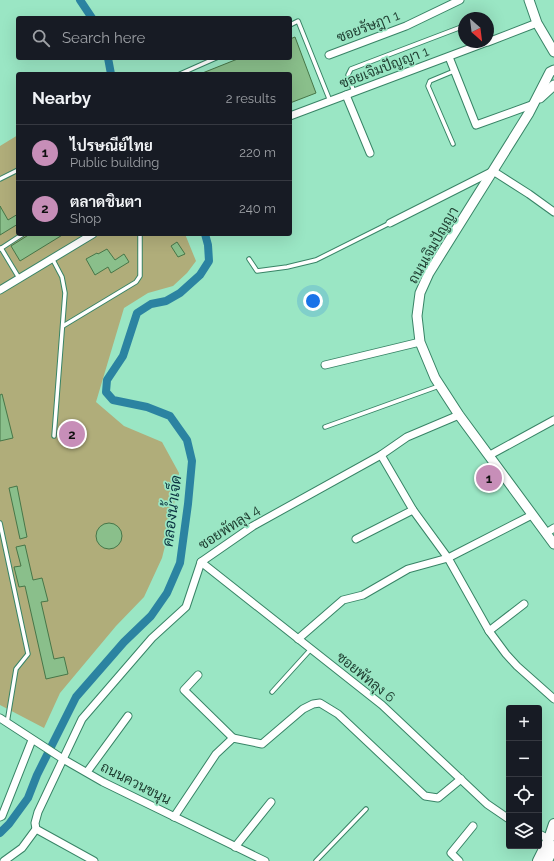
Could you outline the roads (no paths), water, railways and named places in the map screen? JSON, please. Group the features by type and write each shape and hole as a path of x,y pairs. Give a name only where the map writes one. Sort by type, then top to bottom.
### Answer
{"main road":[{"path":"547,861 554,824"},
{"path":"538,861 551,843"}],"street":[{"name":"ซอยรัษฎา 1","path":"329,55 406,26 460,0"},
{"path":"530,0 537,23 554,52"},
{"name":"ซอยเจิมปัญญา 1","path":"494,39 537,23"},
{"name":"ซอยเจิมปัญญา 1","path":"292,115 471,48"},
{"path":"448,57 476,125 534,104 554,85"},
{"path":"534,104 550,72 554,70"},
{"path":"346,95 370,153"},
{"name":"ถนนเจิมปัญญา","path":"534,104 429,273 420,293 417,316 420,342 439,386 554,544"},
{"path":"390,223 493,171 554,212"},
{"path":"0,290 90,236"},
{"path":"325,365 420,342"},
{"name":"ซอยพัทลุง 4","path":"36,829 35,823 38,812 82,719 152,638 186,607 201,562 252,526 381,455 407,437 459,415"},
{"path":"490,455 554,420"},
{"path":"381,455 413,510 448,558 489,631 517,666 554,699"},
{"path":"356,538 413,510"},
{"path":"298,638 343,600 363,595 408,569 448,558 532,515"},
{"path":"546,533 554,528"},
{"name":"ซอยพัทลุง 6","path":"201,562 382,705 487,804 506,817"},
{"path":"489,631 524,604"},
{"path":"198,675 184,690 233,738 262,744 303,708 320,703 338,714 426,796 438,798 461,779"},
{"path":"86,772 128,716"},
{"name":"ถนนควนขนุน","path":"0,718 34,741 86,772 174,817 266,861"},
{"path":"174,817 216,754 233,738"},
{"path":"0,817 34,741"},
{"path":"235,847 271,802"},
{"path":"459,861 452,853 473,826"},
{"path":"4,861 22,848 36,829 94,861"},
{"path":"542,836 551,843"}],"lane":[{"path":"292,24 298,21 330,101"},
{"path":"354,92 348,75 348,72 351,69 458,28"},
{"path":"184,72 212,60"},
{"path":"453,144 428,86 430,81 454,71"},
{"path":"0,179 16,171"},
{"path":"249,259 257,271 287,267 316,260 390,223"},
{"path":"20,236 0,249 20,278"},
{"path":"63,326 136,282 140,276 140,236"},
{"path":"52,258 62,277 65,293 54,436"},
{"path":"325,427 439,386"},
{"path":"0,523 28,654 16,669 8,723"},
{"path":"272,692 311,649"},
{"path":"316,861 366,809"}],"waterway":[{"name":"คลองน้ำเจ็ด","path":"80,0 91,16"},
{"name":"คลองน้ำเจ็ด","path":"108,60 111,72"},
{"name":"คลองน้ำเจ็ด","path":"0,833 9,824 28,798 37,775 76,697 124,642 151,616 167,593 180,563 192,461 187,440 170,416 147,407 113,400 106,392 107,380 123,356 137,313 151,304 166,301 180,293 200,275 209,261 206,236"}],"place":[{"name":"ตลาดชินตา","path":"72,434"},
{"name":"ไปรษณีย์ไทย","path":"489,478"}]}
